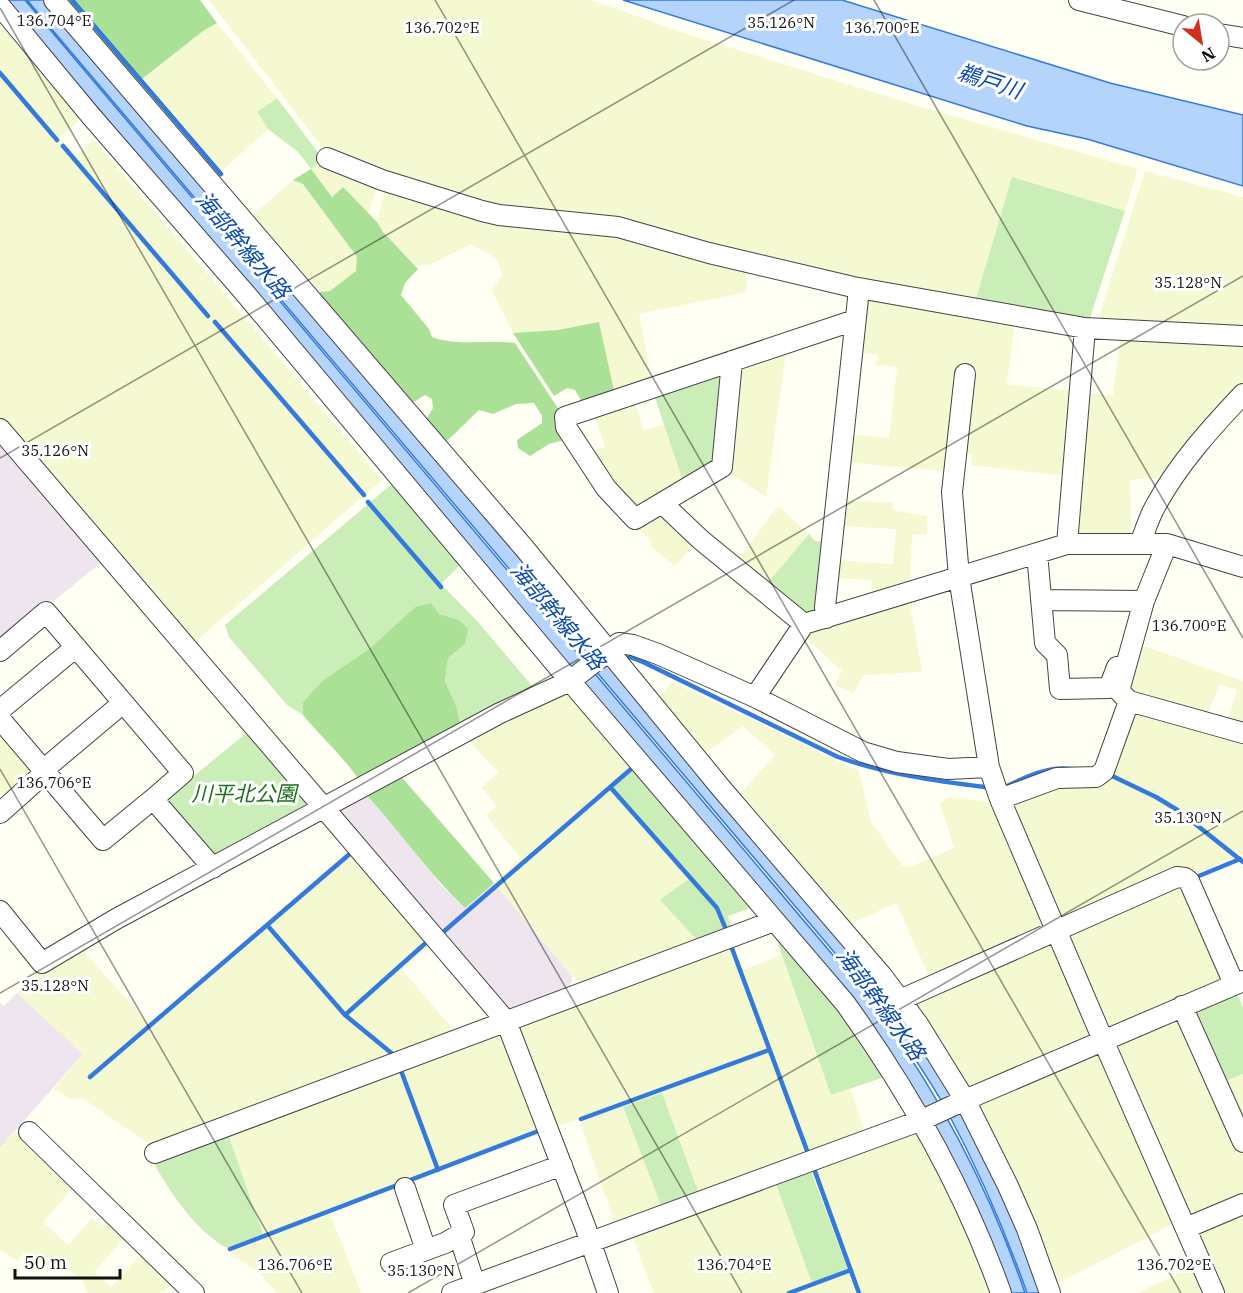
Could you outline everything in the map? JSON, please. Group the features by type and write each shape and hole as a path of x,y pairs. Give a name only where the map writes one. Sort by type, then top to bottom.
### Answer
{"street":[{"path":"54,0 609,650 722,788 848,934 900,1000 918,1024 965,1100 1027,1228 1050,1293"},
{"path":"1079,0 1171,23"},
{"path":"0,6 91,116 573,679 845,1003 925,1119 987,1253 1001,1293"},
{"path":"327,158 382,180 482,211 499,215 618,227 789,273 859,289 1085,328 1243,336"},
{"path":"826,618 825,607 859,289"},
{"path":"732,361 722,467 635,519 606,488 566,427 565,417 732,361 855,320"},
{"path":"1066,544 1085,328"},
{"path":"965,374 952,492 959,577 989,767 1000,799 1103,1040 1214,1293"},
{"path":"1140,544 1154,507 1172,478 1202,439 1243,394"},
{"path":"0,429 506,1021 562,1165 608,1293"},
{"path":"662,503 701,540 804,624"},
{"path":"755,697 804,624 1066,544 1167,544 1243,567"},
{"path":"1037,553 1045,643 1057,655 1060,689 1109,688 1167,544"},
{"path":"1041,600 1143,605"},
{"path":"1143,605 1119,691 1129,701 1243,733"},
{"path":"0,651 46,612 183,773 103,840 0,719"},
{"path":"0,911 42,963 116,919 324,807 500,713 573,679 619,643 633,645 658,654 755,697 863,752 897,762 948,769 989,767"},
{"path":"0,710 76,647"},
{"path":"1000,799 1057,778 1101,775 1129,701"},
{"path":"0,813 123,702"},
{"path":"153,799 213,868"},
{"path":"452,1293 483,1287 796,1165 925,1119 1239,983 1189,881 1177,877 900,1000"},
{"path":"155,1153 774,921"},
{"path":"1182,1006 1243,1142"},
{"path":"29,1132 194,1293"},
{"path":"391,1263 464,1232 454,1205 562,1165"},
{"path":"405,1188 426,1250"},
{"path":"1186,1228 1243,1204"},
{"path":"459,1235 483,1287"}],"shaded area":[{"path":"0,441 103,561 0,645"},
{"path":"364,792 442,886 465,908 494,883 572,976 569,995 507,1015 335,808"},
{"path":"17,993 83,1054 0,1148 0,1003 4,1006"}],"green space":[{"path":"61,0 200,0 217,23 203,31 137,83"},
{"path":"209,0 591,0 690,35 908,103 1138,169 1125,211 1012,178 974,305 502,211 326,152"},
{"path":"217,23 277,98 257,112 268,129 213,179 137,83 203,31"},
{"path":"0,24 80,119 59,138 76,156 93,139 382,480 194,643 0,424"},
{"path":"277,98 323,159 311,169 298,152 268,129 257,112"},
{"path":"323,159 378,184 368,215 343,187 333,197 311,169"},
{"path":"311,169 332,197 343,187 418,269 405,283 401,295 429,329 432,337 452,342 515,343 563,416 564,440 549,444 530,456 518,448 517,440 542,423 542,416 534,403 516,404 493,414 479,410 446,442 437,438 425,421 433,408 432,399 425,395 414,402 408,400 322,304 320,292 330,291 356,271 357,257 303,184 293,180"},
{"path":"1145,171 1243,197 1243,331 1097,323"},
{"path":"1012,177 1125,211 1087,323 974,305"},
{"path":"293,180 303,184 357,257 357,271 330,291 320,292 253,215"},
{"path":"392,186 619,232 744,265 747,287 743,293 639,314 652,382 615,395 599,322 558,330 513,333 491,289 502,276 497,259 471,244 429,265 414,265 383,232 377,222 385,191"},
{"path":"862,296 1015,320 1007,384 1073,391 1066,476 971,465 972,455 952,452 949,472 846,462 848,434 889,438 897,367 876,365 877,355 856,352"},
{"path":"599,322 615,395 582,402 575,390 567,388 554,396 513,333 558,330"},
{"path":"1121,333 1243,345 1243,386 1168,477 1130,480 1131,538 1075,537 1084,393 1113,395"},
{"path":"787,346 766,497 727,471 739,363"},
{"path":"723,368 719,461 684,484 653,392"},
{"path":"634,399 644,431 664,424 684,484 637,512 587,454 605,447 593,412"},
{"path":"393,483 463,562 441,584 478,622 538,693 461,729 457,708 445,681 448,658 465,644 457,619 415,607 369,649 322,681 303,702 303,715 287,705 229,637 225,625"},
{"path":"842,500 892,503 893,510 927,516 927,534 912,534 910,586 870,599 872,580 833,578 835,560 893,564 896,529 838,526"},
{"path":"778,506 809,534 764,587 735,564"},
{"path":"659,509 697,541 675,566 649,545 652,542 633,524"},
{"path":"809,534 815,541 826,542 819,610 803,619 764,587"},
{"path":"909,597 922,672 864,675 853,693 835,685 842,671 801,634"},
{"path":"431,603 439,614 457,619 468,629 465,644 448,658 445,681 457,708 461,729 359,780 303,715 303,702 322,681 369,649 415,607"},
{"path":"1144,646 1243,681 1243,727 1227,722 1237,690 1220,684 1207,715 1129,692"},
{"path":"672,682 859,771 871,822 903,866 910,867 954,848 940,803 949,797 993,802 1050,925 931,981 896,903 850,924 741,793 775,755 743,726 701,756 655,702"},
{"path":"569,691 631,768 609,789 690,878 698,941 589,987 572,976 494,883 520,858 486,815 497,806 481,787 498,773 466,737"},
{"path":"1129,711 1243,736 1243,856 1241,854 1192,876 1056,921 1010,801 1052,784 1095,782"},
{"path":"0,731 35,770 9,799 0,790"},
{"name":"川平北公園","path":"249,731 315,807 212,857 167,804 168,797"},
{"path":"631,768 756,906 728,916 734,937 698,941 660,900 690,878 609,788"},
{"path":"398,773 494,883 465,908 364,792"},
{"path":"352,848 434,942 402,970 459,1036 155,1148 82,1098 72,1100 54,1089 83,1054 17,993 41,968 79,946 149,1024"},
{"path":"1178,880 1227,978 1109,1034 1065,931"},
{"path":"773,930 799,957 884,1073 882,1078 831,1095"},
{"path":"1054,940 1094,1039 967,1095 910,1002"},
{"path":"731,941 743,970 781,955 831,1095 850,1089 867,1137 701,1199 662,1093 623,1108 664,1213 617,1230 579,1119 551,1128 516,1022"},
{"path":"1235,989 1243,1007 1243,1074 1221,1083 1189,1014"},
{"path":"1182,1017 1243,1155 1243,1200 1191,1221 1112,1039"},
{"path":"500,1028 544,1132 330,1213 361,1293 277,1293 260,1273 226,1248 263,1233 227,1131"},
{"path":"1096,1046 1178,1221 1051,1287 975,1098"},
{"path":"1243,1074 1243,1133 1221,1083"},
{"path":"662,1093 701,1199 664,1213 623,1107"},
{"path":"918,1128 996,1293 654,1293 630,1231 773,1176 848,1270 808,1163"},
{"path":"16,1131 76,1184 43,1222 68,1245 92,1218 101,1226 109,1217 128,1234 94,1272 111,1287 145,1251 174,1283 160,1293 88,1293 81,1279 55,1260 47,1270 24,1252 17,1261 0,1249 0,1148"},
{"path":"227,1131 263,1234 226,1248 193,1220 152,1160"},
{"path":"808,1163 848,1270 812,1283 773,1176"},
{"path":"1243,1208 1243,1293 1218,1293 1195,1229"},
{"path":"1195,1265 1208,1293 1138,1293"}],"water":[{"path":"4,0 25,0 865,993 914,1063 957,1137 994,1213 1025,1293 1009,1293 929,1117 602,704"},
{"name":"海部幹線水路","path":"27,0 47,0 719,790 912,1026 984,1146 1044,1293 1027,1293 990,1199 946,1109 898,1034 867,991"},
{"name":"鵜戸川","path":"623,0 842,0 1110,83 1243,115 1243,186 1087,139 1027,126"}],"waterway":[{"path":"72,0 221,174"},
{"path":"0,73 57,140"},
{"path":"63,146 208,316"},
{"path":"215,322 364,495"},
{"path":"368,502 441,587"},
{"path":"626,659 630,657 643,662 838,757 911,776 985,787"},
{"path":"441,934 631,769"},
{"path":"1005,787 1046,771 1071,769"},
{"path":"1108,774 1179,811 1243,862"},
{"path":"611,788 717,908 727,932"},
{"path":"90,1077 352,852"},
{"path":"1194,878 1240,859"},
{"path":"267,925 345,1015 395,1056"},
{"path":"345,1015 429,940"},
{"path":"730,943 809,1156"},
{"path":"581,1119 769,1050"},
{"path":"400,1068 438,1170"},
{"path":"230,1249 541,1130"},
{"path":"813,1166 859,1293"},
{"path":"789,1293 851,1270"}]}
